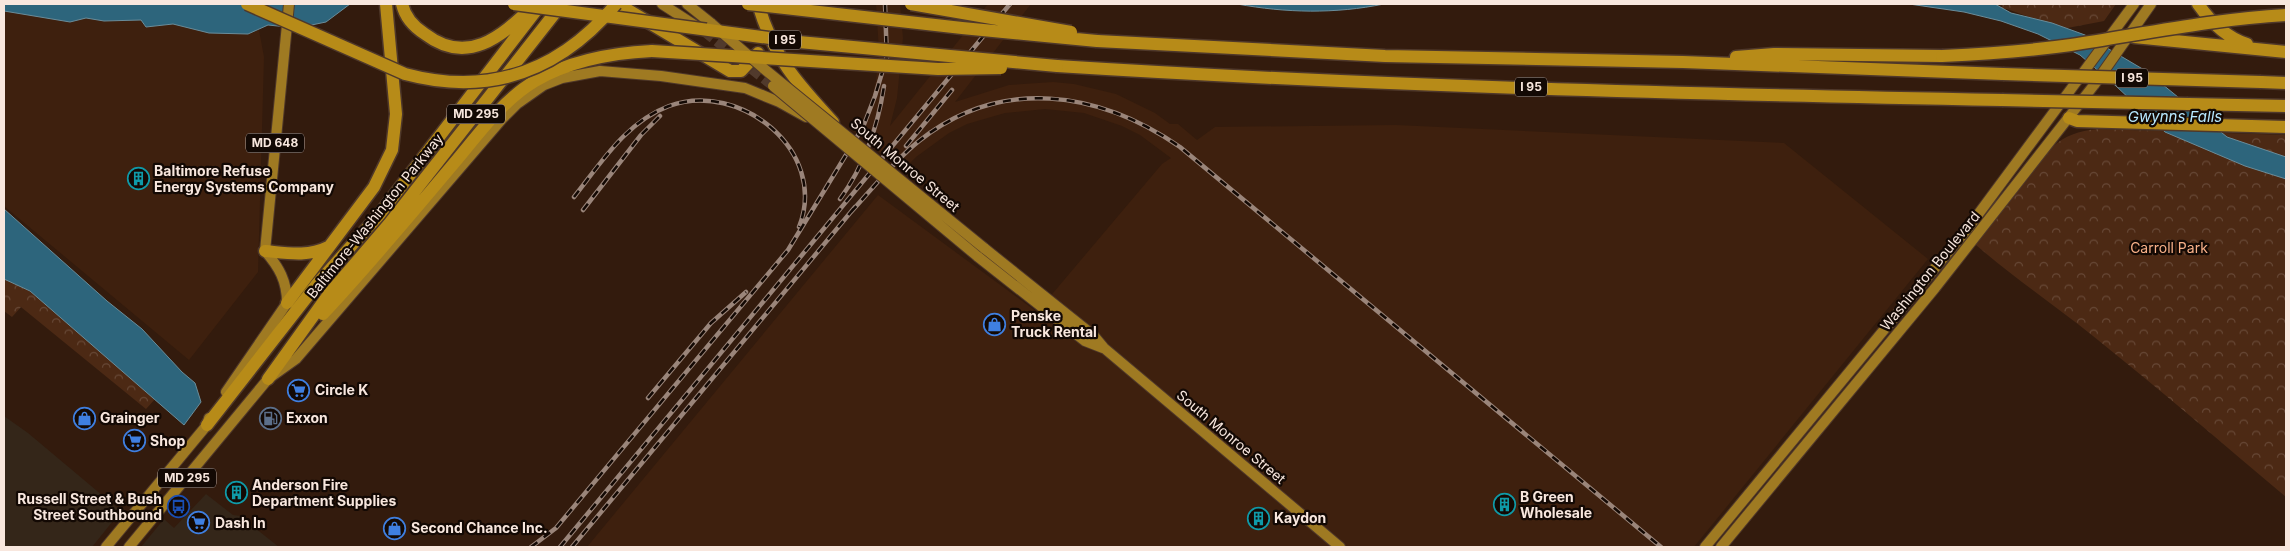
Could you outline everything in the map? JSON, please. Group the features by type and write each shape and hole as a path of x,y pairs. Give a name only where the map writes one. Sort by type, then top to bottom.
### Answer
{"highway":[{"path":"247,4 405,74 460,83 509,78 543,65 575,45 617,4 730,71 741,72 758,53"},
{"path":"402,4 410,21 419,30 444,45 458,49 480,45 503,33 536,4"},
{"name":"I 95","path":"514,4 799,42 1058,66 1191,75 1544,88 2286,106"},
{"name":"Baltimore-Washington Parkway","path":"208,425 317,284 379,215 541,4"},
{"name":"Baltimore-Washington Parkway","path":"393,227 562,4"},
{"path":"755,4 768,36 784,66 794,80 844,132"},
{"name":"I 95","path":"755,4 962,28 1097,40 1386,56 1684,62 2286,83"},
{"path":"910,4 1052,27 1097,40"},
{"path":"2198,4 2211,21 2227,34 2242,42 2266,50"},
{"path":"286,302 374,187 392,150 396,114 386,6"},
{"path":"1684,62 1774,54 1942,56 2021,51 2194,24 2286,15"},
{"path":"2110,37 2127,40 2286,52"},
{"path":"393,227 512,98 546,75 580,61 617,54 652,51 938,69 1058,66"},
{"path":"2069,118 2125,122 2286,127"},
{"name":"MD 295","path":"268,379 300,335 337,299 393,227"},
{"path":"265,251 306,254 317,253 328,247"}],"main road":[{"name":"MD 648","path":"265,251 289,4"},
{"path":"662,4 705,32"},
{"name":"South Monroe Street","path":"688,4 763,68 844,132 980,252"},
{"name":"Washington Boulevard","path":"1705,547 1968,228 2134,4"},
{"name":"Washington Boulevard","path":"1721,547 1913,315 2069,118 2127,40 2151,4"},
{"path":"268,379 296,359 320,334 348,297 502,120 517,104 544,85 562,78 600,72 730,84 761,93 823,128"},
{"name":"South Monroe Street","path":"773,86 980,252 1094,336 1104,348 1340,547"},
{"path":"2056,111 2069,118"},
{"path":"208,425 209,417 286,302 287,289 284,280 274,261 265,251"},
{"name":"MD 295","path":"128,547 268,379"},
{"name":"MD 295","path":"106,547 208,425"}],"shaded area":[{"path":"876,4 900,4 903,38 897,98 890,126 988,4 1031,4 955,102 1009,85 1053,82 1074,84 1116,94 1155,113 1170,124 1178,124 1197,140 1215,127 1396,125 1784,143 1928,259 1694,547 587,547 878,195 1037,312 1162,164 1171,158 1140,135 1122,126 1084,113 1045,109 1005,113 967,124 949,133 916,157 902,171 862,138 876,81 879,51"},
{"path":"4,11 70,22 86,18 104,21 142,20 146,27 173,24 209,33 248,34 259,30 264,57 258,272 189,360 4,206"},
{"path":"4,416 28,433 121,511 92,547 4,547"},
{"path":"206,494 233,515 240,516 279,547 141,547 164,519 174,528"}],"green space":[{"path":"1998,4 2116,4 2104,21 2062,29 2007,9 2001,9 2003,6"},
{"name":"Carroll Park","path":"2098,129 2286,135 2286,497 2117,356 1976,245 1975,240 2051,148 2073,134"},
{"path":"4,279 30,291 155,399 146,409 21,307 12,317 4,311"}],"water":[{"path":"4,4 350,4 326,22 297,28 268,25 248,34 209,33 173,24 146,27 141,20 104,21 86,18 70,22 4,11"},
{"path":"1237,4 1384,4 1329,11 1292,11"},
{"name":"Gwynns Falls","path":"1909,4 1995,4 2011,13 2052,23 2085,35 2146,71 2227,137 2286,157 2286,179 2245,166 2165,132 2080,55 2038,34 2001,21 1964,12"},
{"path":"4,209 107,301 142,329 182,372 195,383 201,402 184,425 30,291 4,279"}],"tunnel":[{"path":"705,32 773,86"}],"railway":[{"path":"885,4 887,61"},
{"path":"560,547 1010,4"},
{"path":"531,547 556,528 788,250 863,127 887,56"},
{"path":"840,199 856,173 869,145 878,116 884,86"},
{"path":"906,146 952,90"},
{"path":"851,212 892,166 919,141 950,120 983,107 1016,100 1050,99 1083,103 1117,113 1149,128 1180,147 1661,547"},
{"path":"574,197 605,157 627,133 654,113 669,106 696,101 723,103 749,113 772,128 790,148 801,172 805,199 799,227"},
{"path":"583,210 641,135 660,116"},
{"path":"572,547 855,207"},
{"path":"648,398 711,323 746,292"}],"place":[{"name":"Baltimore Refuse Energy Systems Company","path":"138,179"},
{"name":"Penske Truck Rental","path":"995,324"},
{"name":"Circle K","path":"299,390"},
{"name":"Grainger","path":"84,418"},
{"name":"Exxon","path":"270,418"},
{"name":"Shop","path":"134,441"},
{"name":"Anderson Fire Department Supplies","path":"236,493"},
{"name":"B Green Wholesale","path":"1504,505"},
{"name":"Russell Street & Bush Street Southbound","path":"178,507"},
{"name":"Kaydon","path":"1258,518"},
{"name":"Dash In","path":"199,523"},
{"name":"Second Chance Inc.","path":"395,528"}]}
